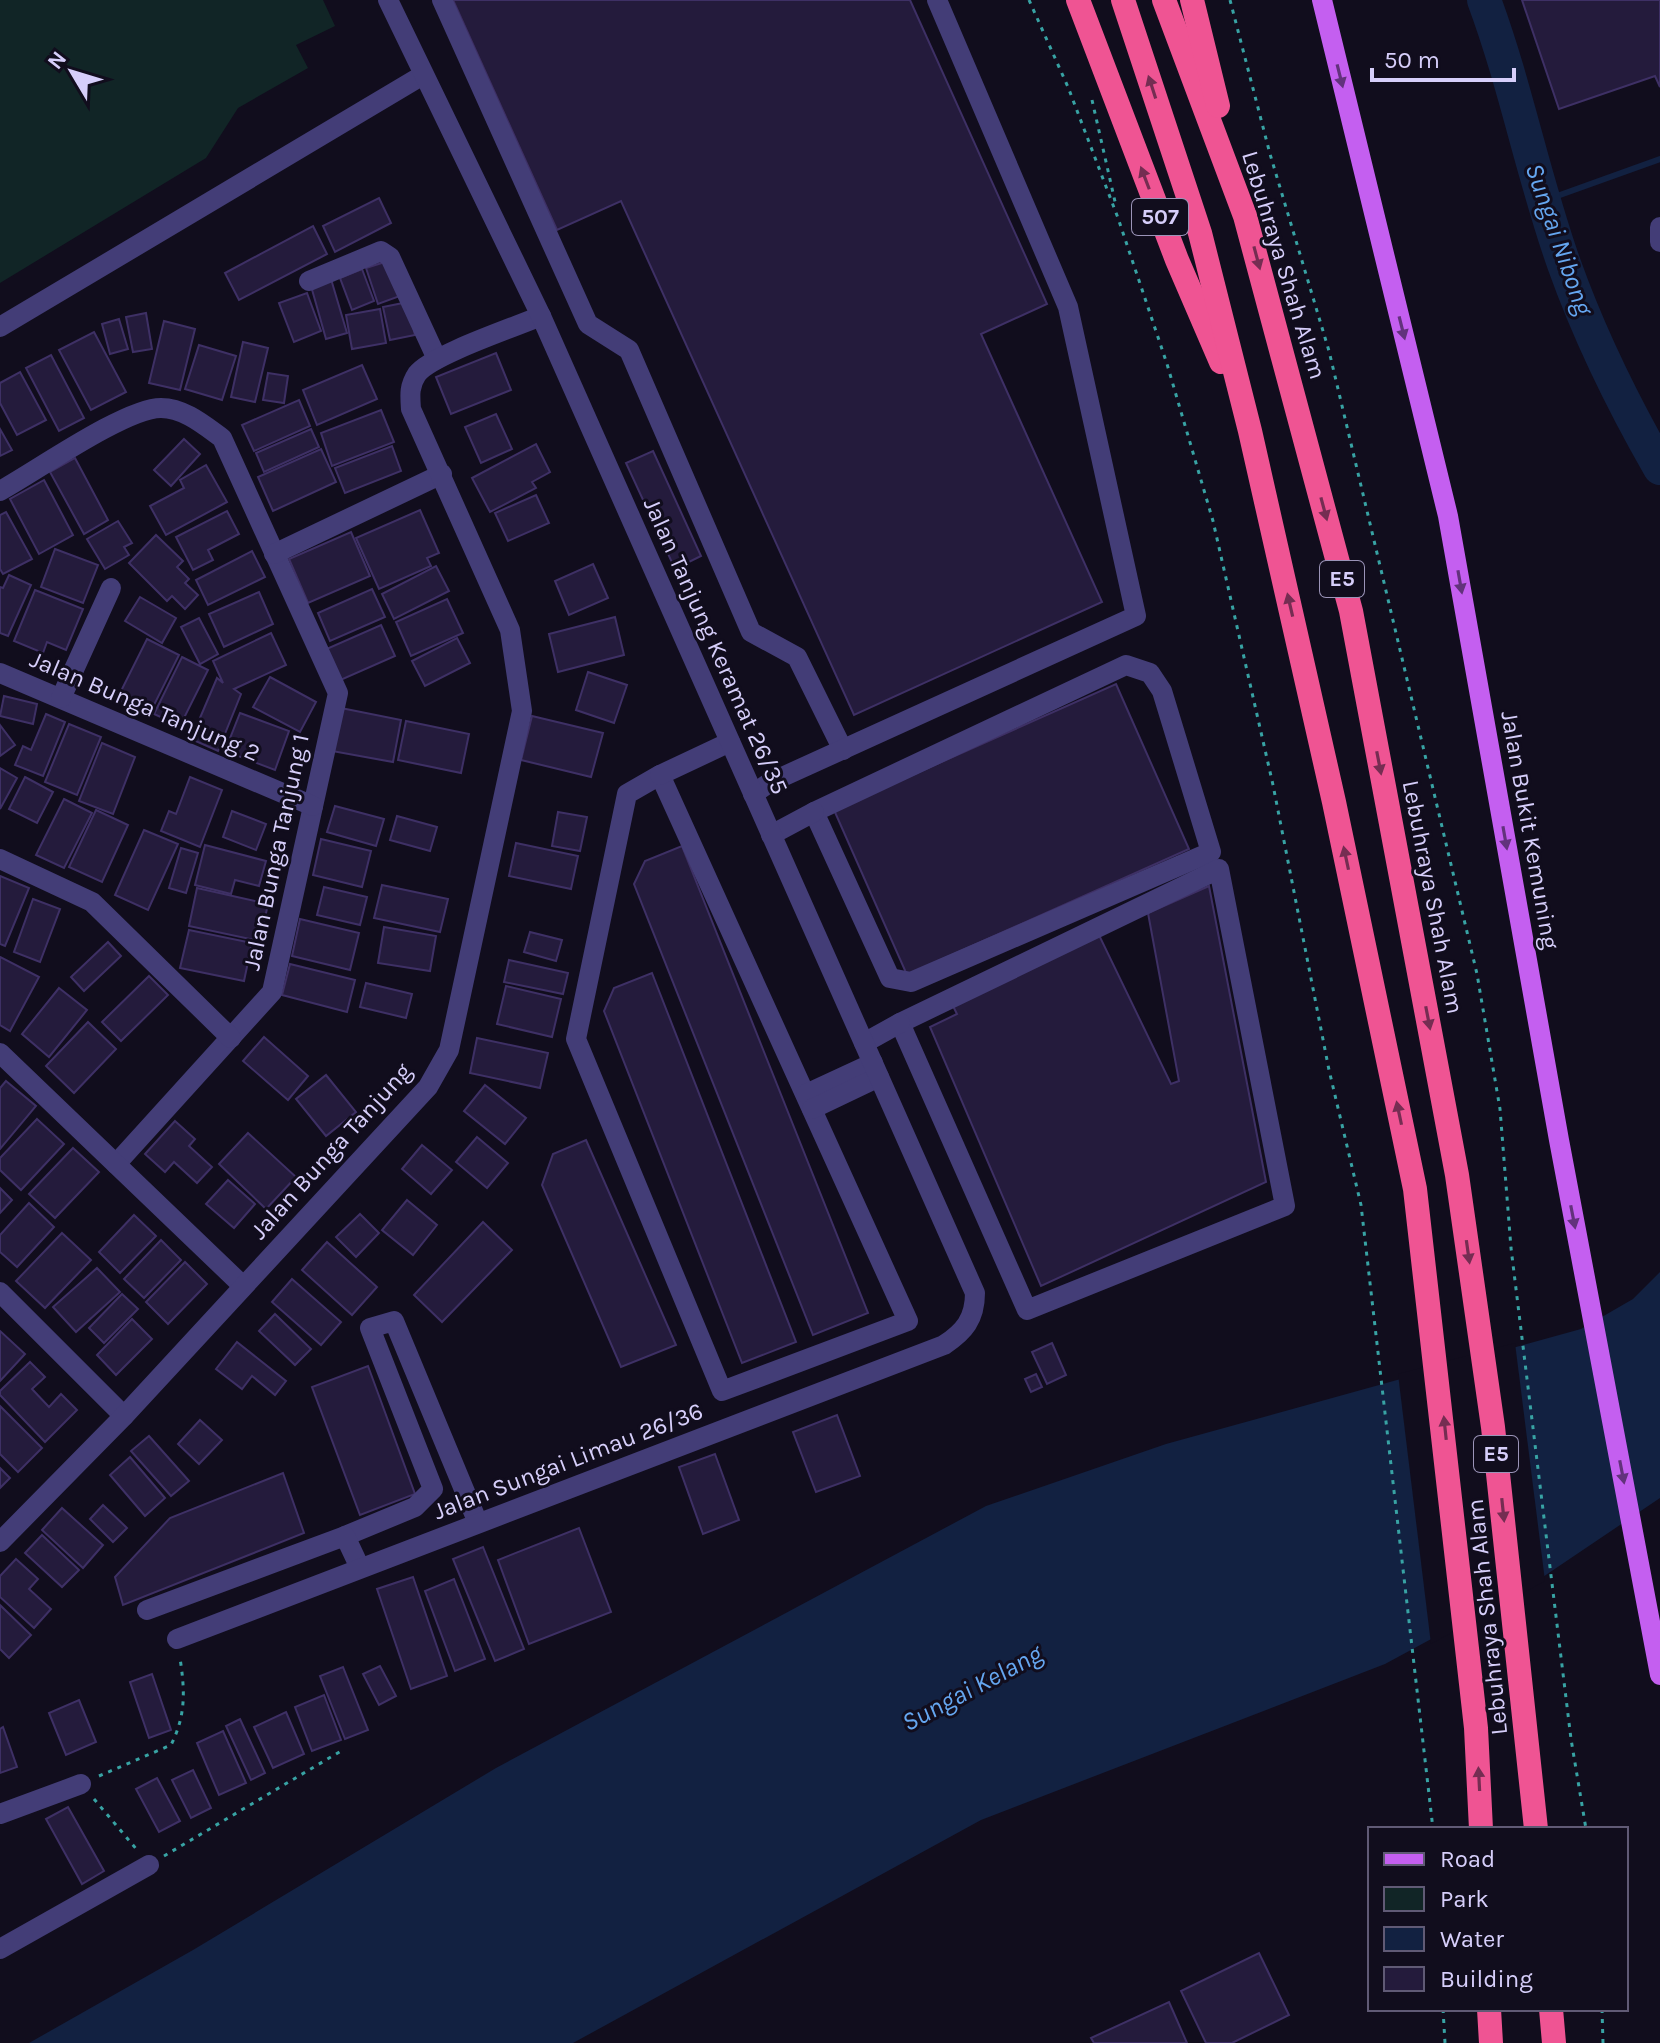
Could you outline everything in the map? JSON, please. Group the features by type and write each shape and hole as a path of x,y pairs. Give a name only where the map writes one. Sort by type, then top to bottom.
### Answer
{"highway":[{"name":"507","path":"1078,0 1177,260 1250,431"},
{"name":"Lebuhraya Shah Alam","path":"1123,0 1200,233 1250,431 1334,802 1415,1189 1476,1728 1481,1827"},
{"name":"Lebuhraya Shah Alam","path":"1164,0 1245,216 1351,611 1457,1175 1493,1427 1536,1827"},
{"path":"1192,0 1245,216"},
{"path":"1489,2011 1491,2043"},
{"path":"1551,2011 1554,2043"}],"main road":[{"name":"Jalan Bukit Kemuning","path":"1322,0 1448,516 1559,1140 1660,1675"}],"street":[{"name":"Jalan Tanjung Keramat 26/35","path":"388,0 541,316 975,1293 971,1320"},
{"path":"442,0 588,324 629,350 751,632 797,657 843,750"},
{"path":"753,794 1136,616 1068,307 937,0"},
{"path":"0,327 423,75"},
{"path":"1660,227 1660,242"},
{"path":"309,281 381,251 390,257 437,359"},
{"name":"Jalan Bunga Tanjung","path":"0,1542 124,1416 428,1087 449,1050 522,711 510,630 411,409 409,389 419,371 437,359 541,316"},
{"path":"0,491 135,414 162,408 194,417 222,438 274,554 442,474"},
{"name":"Jalan Bunga Tanjung 1","path":"116,1164 272,992 338,693 274,554"},
{"path":"61,698 111,588"},
{"path":"771,835 814,812 1126,665 1150,673 1162,691 1211,852 911,982 890,978 814,812"},
{"name":"Jalan Bunga Tanjung 2","path":"0,673 313,806"},
{"path":"730,742 627,794 576,1039 735,1425"},
{"path":"660,775 908,1321 722,1391"},
{"path":"0,859 92,902 231,1038"},
{"path":"864,1043 900,1023 1219,869 1285,1206 1027,1310 900,1023"},
{"path":"0,1053 243,1286"},
{"path":"809,1101 876,1070"},
{"path":"0,1292 124,1416"},
{"name":"Jalan Sungai Limau 26/36","path":"177,1639 944,1345 961,1334 971,1320"},
{"path":"147,1610 415,1507 433,1489 370,1328 394,1321 478,1523"},
{"path":"345,1536 360,1568"},
{"path":"0,1814 81,1784"},
{"path":"0,1949 149,1865"}],"path":[{"path":"1029,0 1068,87 1128,243 1213,521 1283,828 1366,1245 1433,1827"},
{"path":"1230,1 1270,154 1329,351 1477,974 1500,1109 1511,1248 1566,1701 1586,1827"},
{"path":"177,1639 185,1688 183,1720 171,1745 81,1784 149,1865 341,1751"},
{"path":"1443,2011 1445,2043"},
{"path":"1602,2011 1603,2043"}],"green space":[{"path":"0,0 323,0 335,26 296,45 308,68 238,108 206,158 0,283"}],"water":[{"name":"Sungai Kelang","path":"1660,1272 1660,1498 1531,1585 1385,1664 981,1820 573,2043 29,2043 193,1950 496,1768 986,1506 1166,1444 1581,1329 1633,1299"}],"pier":[{"path":"1515,1343 1545,1581 1431,1644 1398,1374"}],"building":[{"path":"453,0 910,0 1047,304 981,334 1102,602 854,715 621,201 557,230"},
{"path":"1522,0 1660,0 1660,87 1655,76 1559,109"},
{"path":"379,198 391,223 335,252 323,226"},
{"path":"313,226 327,254 239,300 225,273"},
{"path":"388,261 400,296 378,304 366,268"},
{"path":"362,269 374,301 352,310 340,278"},
{"path":"331,279 347,333 326,339 311,286"},
{"path":"307,293 321,331 294,342 279,303"},
{"path":"408,302 415,335 390,340 383,307"},
{"path":"380,309 386,343 352,349 346,315"},
{"path":"146,313 152,349 133,352 126,317"},
{"path":"119,319 128,349 110,354 102,324"},
{"path":"164,321 195,329 180,390 149,383"},
{"path":"94,332 126,392 91,410 59,350"},
{"path":"243,342 268,348 255,402 231,397"},
{"path":"199,345 236,356 222,400 185,389"},
{"path":"496,353 511,390 451,414 436,377"},
{"path":"51,355 84,418 59,431 26,368"},
{"path":"362,365 377,399 317,425 303,390"},
{"path":"20,372 46,420 17,435 0,403 0,383"},
{"path":"268,373 288,376 284,403 263,400"},
{"path":"299,400 310,426 254,451 242,425"},
{"path":"381,410 394,442 332,466 321,433"},
{"path":"496,414 512,449 481,463 465,427"},
{"path":"0,429 12,450 0,456"},
{"path":"311,429 319,447 264,472 256,453"},
{"path":"184,439 200,454 171,486 154,470"},
{"path":"536,444 550,472 532,482 536,488 490,512 472,478"},
{"path":"392,446 401,471 345,493 335,468"},
{"path":"321,449 336,482 273,511 258,477"},
{"path":"653,451 701,556 675,569 626,463"},
{"path":"75,458 108,520 84,534 50,472"},
{"path":"206,465 227,502 166,535 150,506 184,488 180,480"},
{"path":"44,480 73,535 39,554 10,499"},
{"path":"536,495 549,523 508,541 495,513"},
{"path":"420,510 439,553 427,558 431,566 379,589 356,538"},
{"path":"227,511 239,534 208,550 213,560 193,570 176,537"},
{"path":"6,512 32,559 3,574 0,569 0,515"},
{"path":"118,521 132,543 124,547 129,555 105,569 87,539"},
{"path":"351,532 370,576 308,603 289,559"},
{"path":"156,535 183,561 177,567 189,579 185,583 198,595 185,609 172,596 167,601 129,563"},
{"path":"55,549 98,565 83,603 41,587"},
{"path":"252,551 265,577 208,605 196,580"},
{"path":"593,564 608,598 569,615 555,581"},
{"path":"436,566 449,591 394,619 382,594"},
{"path":"9,575 31,585 8,636 0,633 0,587 3,588"},
{"path":"372,589 385,617 330,641 318,613"},
{"path":"35,590 83,609 66,650 47,642 43,653 14,641"},
{"path":"259,592 273,624 224,647 209,614"},
{"path":"140,597 176,618 162,643 125,621"},
{"path":"447,599 463,633 411,656 396,622"},
{"path":"615,617 624,655 558,672 549,634"},
{"path":"199,618 218,654 200,664 181,627"},
{"path":"381,625 395,656 336,682 322,651"},
{"path":"271,633 286,665 234,689 241,694 218,751 191,739 217,678 223,683 213,661"},
{"path":"457,638 470,663 425,686 412,661"},
{"path":"147,639 179,655 149,715 117,699"},
{"path":"182,657 208,670 180,726 154,714"},
{"path":"588,672 627,685 614,723 576,710"},
{"path":"270,677 316,702 300,732 253,707"},
{"path":"1116,684 1189,849 907,975 834,810"},
{"path":"4,696 37,704 33,724 0,716"},
{"path":"341,708 401,720 393,762 332,751"},
{"path":"240,713 289,731 275,770 225,751"},
{"path":"46,714 65,722 43,776 15,765 23,746 31,750"},
{"path":"532,716 603,733 591,777 521,760"},
{"path":"406,721 469,734 461,773 398,760"},
{"path":"69,724 101,737 77,795 45,782"},
{"path":"0,725 15,745 0,756"},
{"path":"102,743 135,757 113,814 79,801"},
{"path":"0,768 17,778 0,809"},
{"path":"25,777 53,792 37,823 9,809"},
{"path":"190,777 222,790 200,847 161,831 169,811 176,814"},
{"path":"64,799 92,813 64,868 36,855"},
{"path":"335,806 384,819 376,846 327,832"},
{"path":"96,810 128,825 102,882 69,867"},
{"path":"232,811 266,824 256,850 223,837"},
{"path":"558,812 587,817 580,851 552,846"},
{"path":"397,816 437,827 430,851 390,840"},
{"path":"144,830 178,844 148,910 115,895"},
{"path":"321,839 371,851 362,887 313,875"},
{"path":"516,843 578,856 571,889 509,876"},
{"path":"205,845 266,861 259,886 235,880 231,894 195,885"},
{"path":"682,846 868,1313 813,1335 634,884 645,861"},
{"path":"181,848 198,853 186,893 169,888"},
{"path":"0,876 29,888 5,946 0,944"},
{"path":"382,885 448,899 440,932 374,918"},
{"path":"1209,886 1266,1182 1041,1286 930,1027 957,1014 951,1002 1099,935 1171,1084 1179,1081 1148,913"},
{"path":"324,887 367,897 360,925 317,915"},
{"path":"197,888 268,904 260,941 189,926"},
{"path":"33,899 60,909 40,962 14,952"},
{"path":"300,919 359,933 350,970 292,956"},
{"path":"384,927 436,936 430,971 378,963"},
{"path":"189,930 252,943 244,981 180,968"},
{"path":"530,932 562,940 556,961 524,952"},
{"path":"108,942 121,956 84,991 71,977"},
{"path":"0,957 39,977 10,1031 0,1025"},
{"path":"509,960 568,973 563,994 504,982"},
{"path":"290,964 355,980 347,1012 282,995"},
{"path":"652,973 796,1342 742,1363 604,1011 614,988"},
{"path":"149,976 168,995 121,1041 102,1022"},
{"path":"366,983 412,994 406,1018 360,1007"},
{"path":"506,986 561,999 552,1037 497,1024"},
{"path":"59,988 87,1010 49,1057 22,1034"},
{"path":"88,1022 116,1049 74,1093 46,1066"},
{"path":"264,1037 308,1076 288,1100 243,1061"},
{"path":"477,1038 548,1053 540,1088 470,1073"},
{"path":"326,1075 356,1112 326,1136 296,1099"},
{"path":"6,1081 36,1106 0,1149 0,1088"},
{"path":"485,1085 526,1118 505,1144 464,1111"},
{"path":"37,1119 64,1144 21,1190 0,1170 0,1158"},
{"path":"175,1121 195,1139 189,1146 212,1167 197,1183 174,1162 165,1172 145,1154"},
{"path":"248,1133 296,1177 266,1209 219,1164"},
{"path":"477,1137 508,1163 487,1188 456,1162"},
{"path":"586,1140 676,1345 621,1367 542,1185 553,1154"},
{"path":"422,1145 452,1170 431,1194 402,1169"},
{"path":"73,1148 99,1172 55,1218 29,1194"},
{"path":"228,1180 255,1204 234,1228 206,1204"},
{"path":"0,1188 12,1200 0,1213"},
{"path":"407,1200 437,1225 413,1255 382,1230"},
{"path":"29,1203 54,1227 17,1267 0,1252 0,1235"},
{"path":"360,1214 379,1233 356,1257 336,1237"},
{"path":"134,1215 156,1236 120,1273 99,1252"},
{"path":"483,1222 512,1250 442,1322 414,1295"},
{"path":"62,1233 91,1260 45,1308 16,1281"},
{"path":"161,1240 181,1260 144,1298 124,1279"},
{"path":"327,1242 377,1287 352,1315 302,1270"},
{"path":"185,1262 207,1284 168,1324 146,1302"},
{"path":"97,1268 120,1292 76,1332 53,1307"},
{"path":"292,1279 341,1322 321,1345 272,1302"},
{"path":"122,1294 138,1309 104,1343 89,1328"},
{"path":"275,1314 311,1349 295,1365 259,1331"},
{"path":"132,1319 152,1339 116,1375 97,1355"},
{"path":"0,1331 25,1354 0,1381"},
{"path":"237,1342 286,1381 275,1395 252,1376 242,1389 216,1369"},
{"path":"1052,1343 1066,1375 1047,1384 1032,1352"},
{"path":"30,1362 45,1377 32,1389 49,1407 61,1394 77,1410 45,1442 0,1395 0,1391"},
{"path":"368,1366 415,1494 360,1515 312,1387"},
{"path":"1036,1374 1042,1387 1031,1392 1025,1379"},
{"path":"0,1406 42,1448 18,1472 0,1454"},
{"path":"837,1415 860,1476 816,1492 793,1432"},
{"path":"200,1420 222,1440 199,1464 178,1444"},
{"path":"149,1436 189,1481 171,1496 131,1451"},
{"path":"715,1454 739,1520 703,1534 679,1467"},
{"path":"130,1457 165,1498 145,1516 110,1475"},
{"path":"0,1468 10,1478 0,1488"},
{"path":"283,1473 304,1533 123,1605 115,1577 170,1518"},
{"path":"103,1505 127,1528 113,1542 90,1519"},
{"path":"62,1508 103,1545 83,1568 42,1530"},
{"path":"579,1528 611,1612 529,1644 498,1560"},
{"path":"42,1535 79,1570 62,1587 25,1553"},
{"path":"483,1547 524,1649 495,1661 453,1559"},
{"path":"16,1559 38,1579 29,1589 51,1609 34,1628 0,1597 0,1576"},
{"path":"413,1577 447,1676 411,1689 377,1589"},
{"path":"454,1579 485,1659 455,1671 425,1591"},
{"path":"0,1605 31,1635 9,1658 0,1649"},
{"path":"380,1666 396,1696 379,1705 363,1674"},
{"path":"343,1667 368,1730 345,1739 320,1676"},
{"path":"152,1674 171,1730 149,1738 130,1682"},
{"path":"324,1695 341,1740 312,1751 295,1707"},
{"path":"79,1700 96,1742 66,1755 49,1713"},
{"path":"286,1712 304,1754 273,1768 254,1727"},
{"path":"240,1719 265,1773 251,1780 226,1726"},
{"path":"3,1727 17,1767 0,1773 0,1729"},
{"path":"223,1731 246,1783 219,1795 197,1743"},
{"path":"193,1770 211,1808 191,1818 172,1780"},
{"path":"157,1778 180,1821 159,1832 136,1789"},
{"path":"68,1807 104,1871 82,1884 46,1819"},
{"path":"1259,1953 1289,2015 1232,2043 1206,2043 1181,1991"},
{"path":"1169,2002 1187,2043 1094,2043 1091,2038"}],"waterway":[{"name":"Sungai Nibong","path":"1484,0 1574,291 1607,368 1660,468"},
{"path":"1546,200 1660,159"}]}
